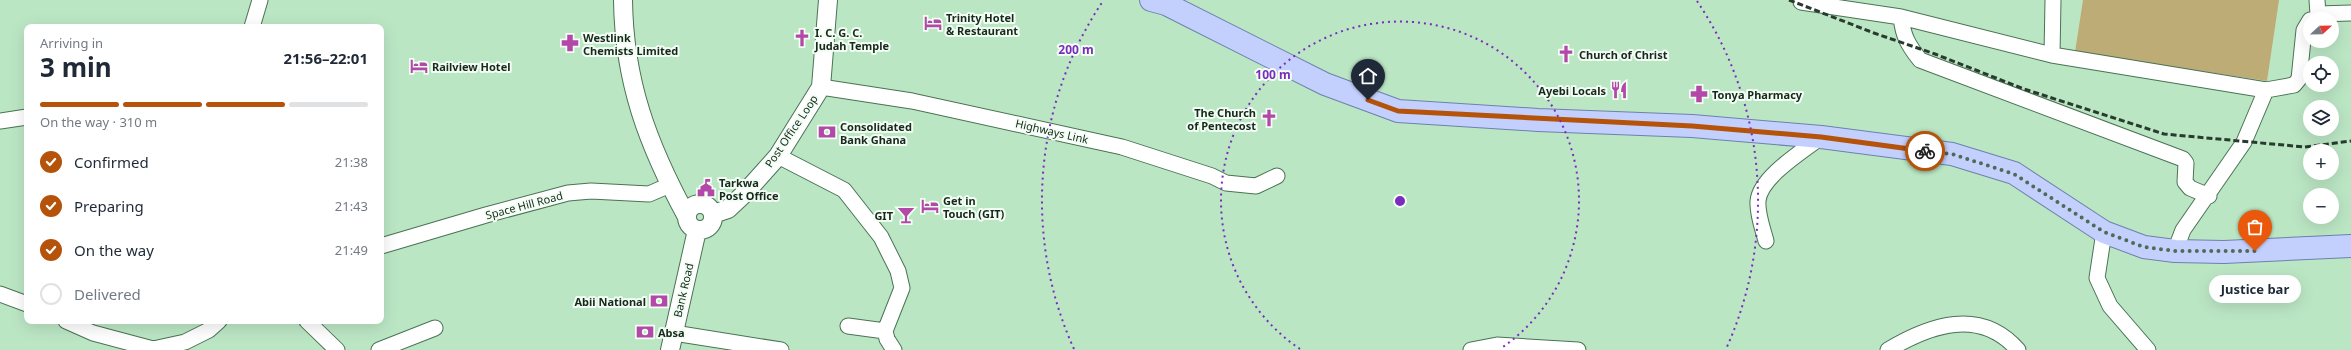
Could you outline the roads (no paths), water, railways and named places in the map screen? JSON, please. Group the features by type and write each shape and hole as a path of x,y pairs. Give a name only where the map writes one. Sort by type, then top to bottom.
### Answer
{"main road":[{"path":"1151,0 1166,4 1325,84 1398,111 1692,126 1821,137 1952,154 2014,174 2104,232 2144,247 2175,251 2224,252 2351,246"}],"street":[{"path":"253,24 260,0"},
{"path":"623,0 624,37 636,96 653,149 670,185 692,223"},
{"name":"Post Office Loop","path":"692,223 690,208 699,204 708,206 713,214 728,209 744,194 778,156 821,87 828,0"},
{"path":"2052,56 2053,0"},
{"path":"1801,2 1901,17 2052,56 2266,90 2294,85 2299,79 2303,40"},
{"path":"2339,13 2351,13"},
{"path":"1901,17 1902,31 1907,44 1920,60 2184,159 2186,163 2185,182 2190,188 2209,196"},
{"name":"Highways Link","path":"821,87 912,101 1122,147 1212,176 1226,183 1256,186 1277,176"},
{"path":"2175,251 2183,230 2209,196 2244,142 2266,90"},
{"path":"0,121 24,117"},
{"path":"1766,241 1758,202 1761,190 1777,171 1821,137"},
{"path":"778,156 844,190 881,237 898,271 902,288 885,331 887,339 894,350"},
{"name":"Space Hill Road","path":"384,245 568,193 591,191 649,194 670,185"},
{"name":"Bank Road","path":"672,341 692,223"},
{"path":"2104,232 2097,278 2110,306 2148,350"},
{"path":"0,294 24,303"},
{"path":"73,324 93,333 153,349 185,342 209,330 216,324"},
{"path":"310,324 337,350"},
{"path":"1888,350 1909,338 1935,327 1952,324 1975,324 1995,331 2018,350"},
{"path":"848,326 885,331"},
{"path":"379,350 435,328"},
{"path":"672,341 781,350"},
{"path":"1471,350 1497,345 1578,350"}],"railway":[{"path":"1789,0 1874,33 1935,54 2024,89 2164,134 2305,147 2351,141"}],"place":[{"name":"Trinity Hotel & Restaurant","path":"933,23"},
{"name":"I. C. G. C. Judah Temple","path":"802,38"},
{"name":"Westlink Chemists Limited","path":"570,43"},
{"name":"Church of Christ","path":"1566,54"},
{"name":"Railview Hotel","path":"419,66"},
{"name":"Ayebi Locals","path":"1619,90"},
{"name":"Tonya Pharmacy","path":"1699,94"},
{"name":"The Church of Pentecost","path":"1269,118"},
{"name":"Consolidated Bank Ghana","path":"827,132"},
{"name":"Tarkwa Post Office","path":"706,188"},
{"name":"Get in Touch (GIT)","path":"930,206"},
{"name":"GIT","path":"906,215"},
{"name":"Justice bar","path":"2255,251"},
{"name":"Abii National","path":"659,301"},
{"name":"Absa","path":"645,332"}]}
